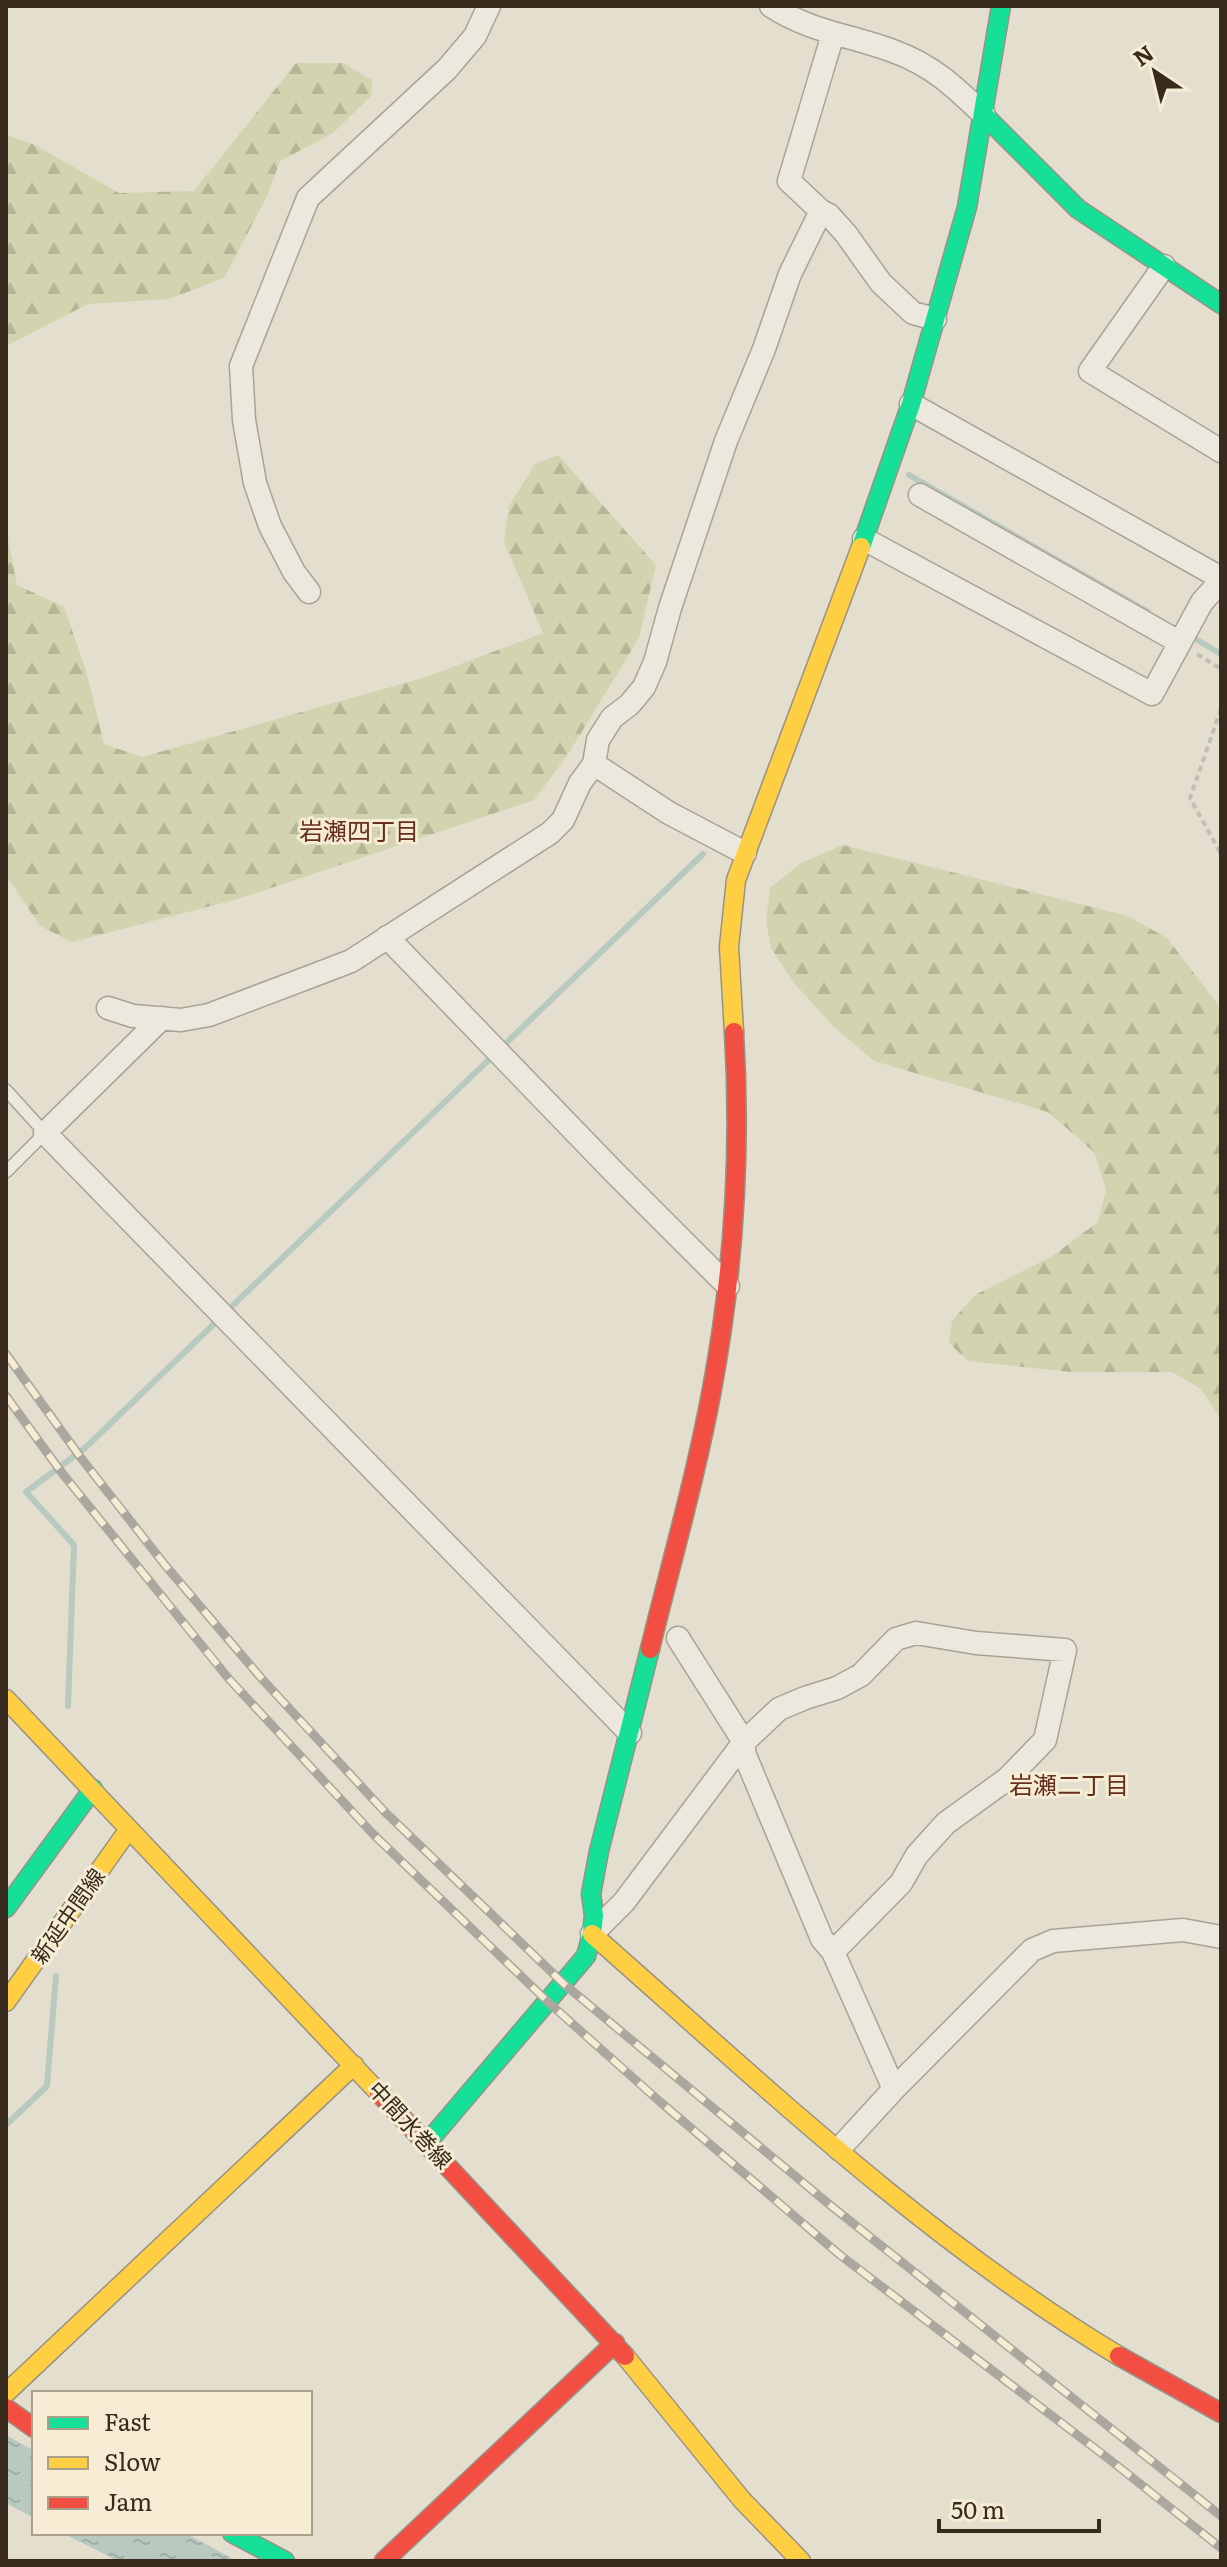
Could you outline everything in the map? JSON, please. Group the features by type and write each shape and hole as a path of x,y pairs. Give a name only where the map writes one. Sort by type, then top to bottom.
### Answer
{"street":[{"path":"309,592 294,572 270,526 255,483 244,420 241,366 308,198 447,69 475,36 489,6"},
{"path":"771,6 794,20 894,51 941,74 1078,209 1221,304"},
{"path":"427,2143 564,1984 586,1956 592,1934 594,1915 591,1894 599,1851 712,1390 728,1286 738,1101 729,947 736,880 864,539 911,404 967,207 1001,6"},
{"path":"833,34 789,181 829,215 881,283 913,313 935,319"},
{"path":"108,1008 133,1016 181,1020 209,1015 351,961 550,833 563,820 580,783 594,764 598,740 612,718 630,704 644,687 655,662 726,441 764,349 790,274 821,211"},
{"path":"1164,266 1090,371 1221,451"},
{"path":"864,539 1152,694 1202,602 1221,580 911,404"},
{"path":"920,495 1179,642"},
{"path":"594,764 669,813 745,853"},
{"path":"387,937 728,1286"},
{"path":"162,1018 45,1133 630,1733"},
{"path":"592,1934 624,1902 744,1742 779,1709 837,1688 861,1675 896,1639 916,1633 976,1643 1065,1650 1045,1740 1007,1779 946,1823 917,1855 901,1883 833,1952"},
{"path":"678,1638 744,1742 744,1753 822,1939 833,1952 894,2089"},
{"name":"中間水巻線","path":"6,1699 615,2343 742,2500 801,2561"},
{"path":"6,1908 93,1789"},
{"name":"新延中間線","path":"6,2002 129,1829"},
{"path":"839,2149 1032,1950 1053,1941 1183,1930 1221,1937"},
{"path":"592,1934 839,2149 943,2234 1036,2303 1165,2384 1221,2413"},
{"path":"6,2393 354,2065"},
{"path":"384,2561 615,2343"},
{"path":"6,2408 32,2427"},
{"path":"236,2535 285,2561"}],"lane":[{"path":"6,1090 45,1133 6,1172"}],"path":[{"path":"1221,709 1190,798 1221,854"}],"green space":[{"path":"296,63 343,63 372,80 371,96 333,133 280,161 267,196 224,278 169,299 88,304 6,346 6,135 35,145 119,193 194,191"},
{"path":"558,455 656,565 639,638 567,756 534,800 238,899 72,942 40,926 6,875 6,528 17,585 64,607 86,670 104,744 142,757 426,677 543,633 504,542 509,506 535,464"},
{"path":"843,845 1128,916 1167,938 1216,1002 1221,1010 1221,1419 1201,1389 1172,1372 1071,1372 968,1361 949,1343 952,1321 975,1295 1051,1257 1098,1222 1106,1190 1095,1153 1048,1112 874,1061 834,1027 794,983 771,948 766,921 770,888 801,863"}],"water":[{"path":"6,2435 32,2450 32,2517 6,2503"},
{"path":"67,2535 189,2535 237,2561 118,2561"}],"waterway":[{"path":"909,475 1148,612"},
{"path":"1189,635 1221,654"},
{"path":"226,1312 703,854"},
{"path":"68,1706 74,1545 26,1492 85,1448 218,1320"},
{"path":"6,2125 47,2086 56,1976"}],"railway":[{"path":"6,1354 81,1458 165,1565 262,1679 385,1812 564,1984 830,2205 1221,2516"},
{"path":"6,1396 62,1473 229,1679 373,1834 548,2002 840,2255 1221,2548"}],"traffic: fast":[{"path":"861,547 911,404 967,207 1001,6"},
{"path":"984,115 1078,209 1221,304"},
{"path":"427,2143 586,1956 592,1934 594,1915 591,1894 599,1851 650,1649"},
{"path":"6,1908 93,1789"},
{"path":"236,2535 285,2561"}],"traffic: slow":[{"path":"734,1032 729,947 736,880 861,547"},
{"path":"6,1699 379,2093"},
{"path":"6,2002 129,1829"},
{"path":"592,1934 782,2102 912,2211 1048,2311 1119,2356"},
{"path":"6,2393 354,2065"},
{"path":"625,2356 742,2500 801,2561"}],"traffic: jam":[{"path":"650,1649 706,1422 720,1345 734,1211 737,1121 734,1032"},
{"path":"379,2093 625,2356"},
{"path":"384,2561 615,2343"},
{"path":"1119,2356 1221,2413"},
{"path":"6,2408 32,2427"}],"district":[{"name":"岩瀬四丁目","path":"359,832"},
{"name":"岩瀬二丁目","path":"1069,1786"}]}
